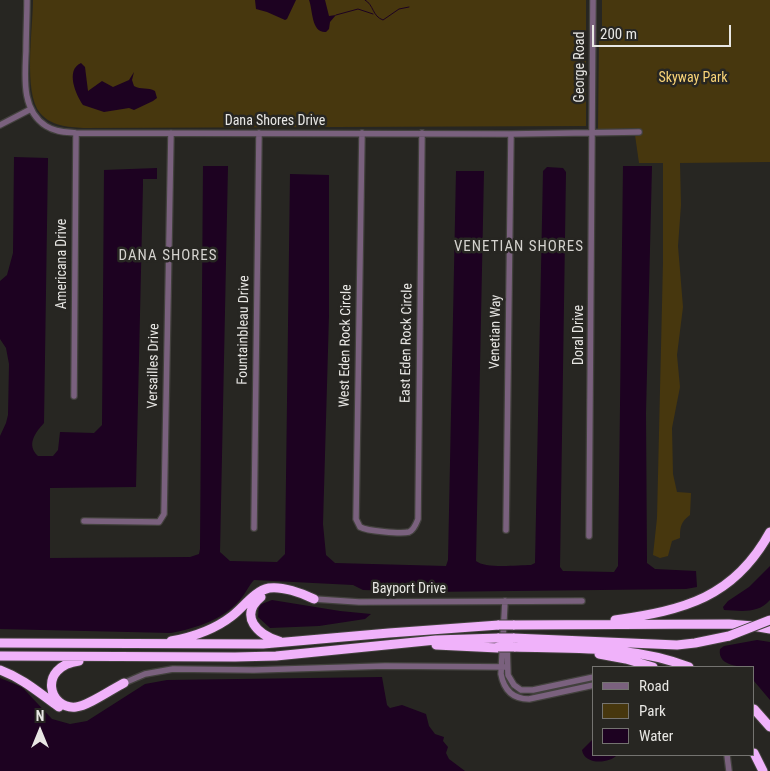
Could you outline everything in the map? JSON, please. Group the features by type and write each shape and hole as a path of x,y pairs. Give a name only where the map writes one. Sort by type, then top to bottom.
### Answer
{"highway":[{"path":"582,624 648,615 676,609 698,601 720,589 743,571 762,548 770,532"},
{"path":"142,644 172,640 205,632 226,620 257,594 268,588 280,589 314,598"},
{"path":"286,643 268,637 257,630 252,616 256,602 264,595 272,593 314,598"},
{"path":"0,643 234,645 286,643 499,625 736,625 769,627"},
{"path":"383,646 677,645 769,627"},
{"path":"0,656 276,656 436,640 499,638 514,645 606,655 650,666"},
{"path":"514,645 636,652 686,666"},
{"path":"107,657 70,663 60,668 52,680 52,689 56,699 65,706 78,707 124,683"},
{"path":"0,670 32,686 62,710 73,712 90,708 124,683"},
{"path":"755,711 770,727"},
{"path":"755,754 763,771"}],"street":[{"path":"0,125 31,109 26,89 27,0"},
{"name":"George Road","path":"593,0 593,134"},
{"name":"Dana Shores Drive","path":"31,109 38,119 50,128 61,132 76,133 593,134 639,132"},
{"name":"Americana Drive","path":"74,396 76,133"},
{"name":"Versailles Drive","path":"84,521 159,522 164,514 171,133"},
{"name":"Fountainbleau Drive","path":"254,528 259,133"},
{"name":"West Eden Rock Circle","path":"362,133 356,519 360,527 367,530 390,531"},
{"name":"East Eden Rock Circle","path":"390,531 408,532 414,528 418,519 422,134"},
{"name":"Venetian Way","path":"506,530 511,134"},
{"name":"Doral Drive","path":"590,536 593,134"},
{"name":"Bayport Drive","path":"314,598 359,602 582,601"},
{"path":"505,601 507,614 502,679 505,688 513,695 522,699 592,685"},
{"path":"124,683 145,674 172,669 263,670 385,666 504,667"},
{"path":"504,667 513,684 525,691 592,677"},
{"path":"727,756 729,771"}],"green space":[{"path":"33,0 586,0 586,126 83,128 60,125 49,121 40,113 35,104 32,91 30,60"},
{"name":"Skyway Park","path":"602,0 770,0 770,162 680,163 681,205 678,246 683,307 677,355 680,387 672,428 673,474 677,492 691,493 690,515 682,525 680,538 672,541 668,556 660,558 653,555 657,518 663,262 663,163 639,163 634,128 598,130 599,37 602,31"}],"water":[{"path":"255,0 296,0 285,20 256,9"},
{"path":"309,0 325,0 329,16 336,15 330,22 329,29 326,32 321,31 315,25"},
{"path":"81,63 85,67 88,91 102,81 113,87 129,80 134,72 132,80 134,86 155,91 157,98 134,110 129,108 104,112 83,105 73,83 76,66"},
{"path":"14,157 48,158 44,423 35,435 32,443 34,452 38,456 53,456 58,450 60,432 94,433 102,425 104,170 157,168 157,179 143,179 136,487 50,488 50,558 190,557 199,554 203,166 228,166 220,552 230,561 277,562 285,554 290,174 329,175 329,315 323,524 326,555 335,563 446,566 448,560 456,171 484,171 476,561 494,566 531,565 535,563 543,171 547,167 563,168 566,172 560,567 563,571 614,572 618,566 623,166 652,166 646,413 647,563 655,569 696,571 697,587 686,589 426,592 363,590 353,585 254,580 243,596 228,611 201,625 171,633 0,629 0,436 8,415 9,364 6,348 0,339 0,281 7,275 13,253"},
{"path":"770,566 770,600 755,610 724,610 723,607 728,601 749,587"},
{"path":"272,600 371,614 365,619 319,626 270,628 258,617 259,605"},
{"path":"757,640 770,642 770,700 755,682 755,666 737,666 726,663 720,655 720,649 724,646"},
{"path":"382,677 387,705 390,708 402,705 426,714 429,726 435,734 444,737 443,741 448,747 446,753 449,759 465,771 0,771 0,678 22,687 52,719 70,724 87,721 145,684 167,680"},
{"path":"592,740 592,756 616,756 597,762 587,758 582,750"}],"waterway":[{"path":"365,0 377,16 383,20 399,9 409,7"},
{"path":"336,15 358,9 373,14"}],"district":[{"name":"VENETIAN SHORES","path":"519,247"},
{"name":"DANA SHORES","path":"168,256"}]}
